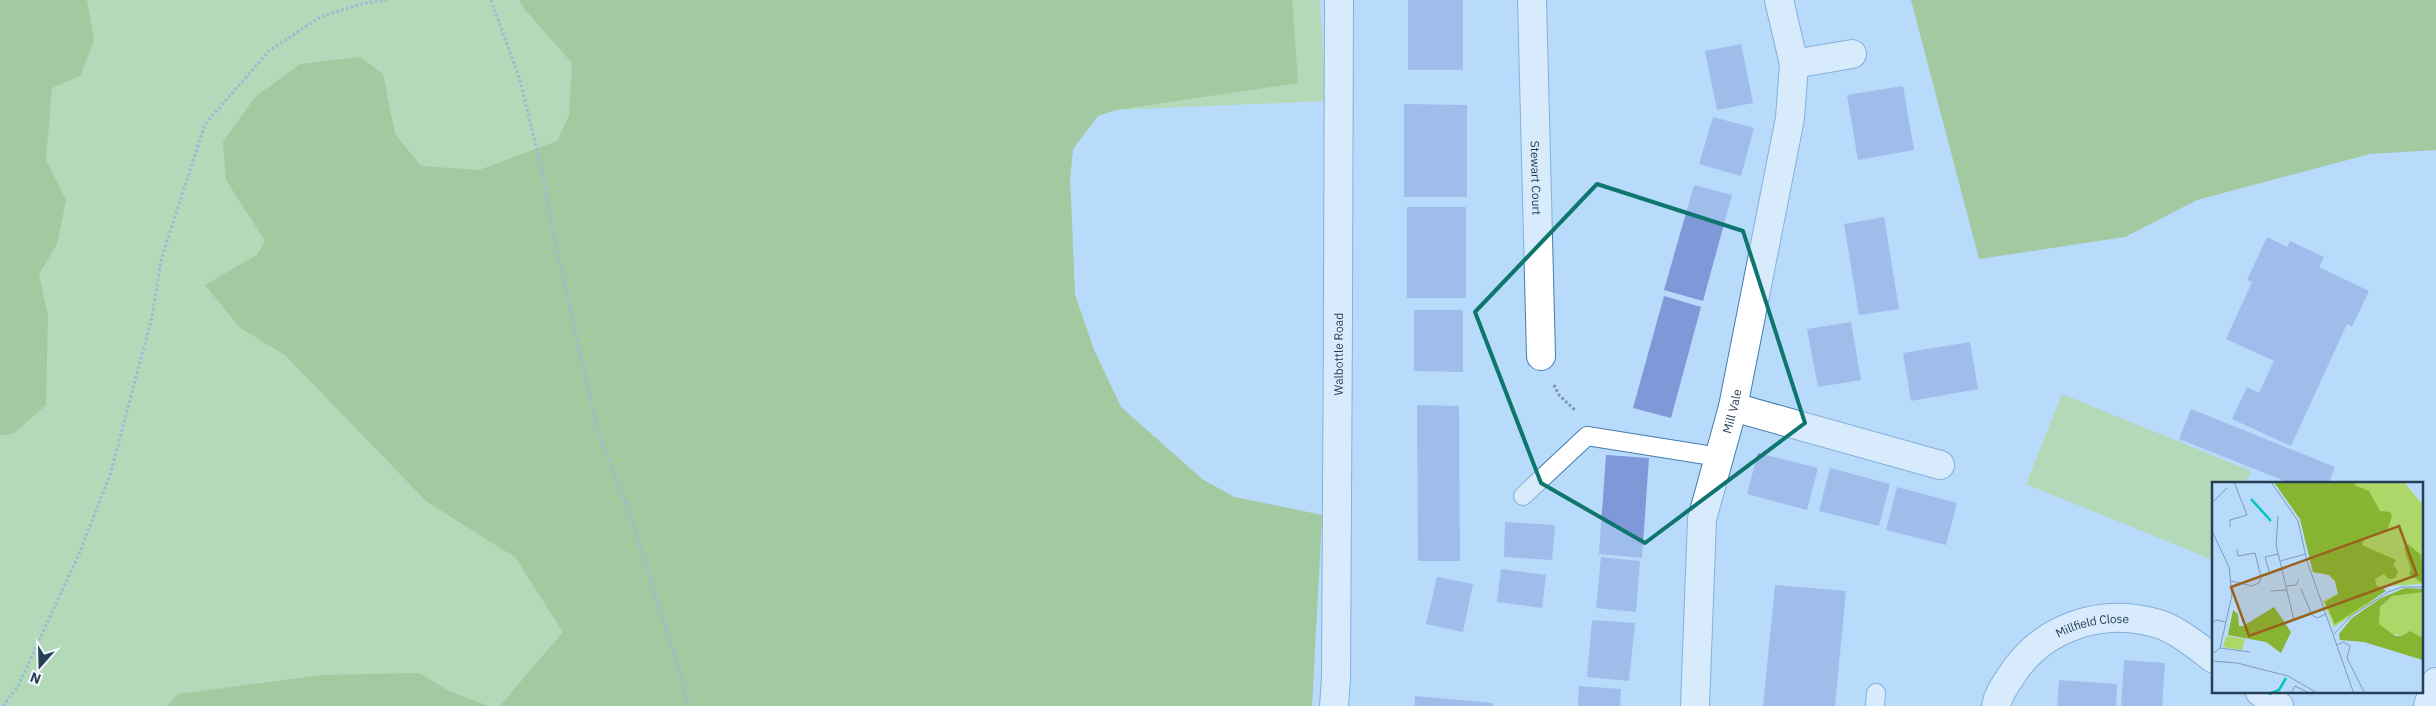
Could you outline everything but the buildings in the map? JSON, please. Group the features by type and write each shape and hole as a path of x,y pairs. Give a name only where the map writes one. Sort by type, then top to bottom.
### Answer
{"street":[{"name":"Walbottle Road","path":"1334,706 1339,484 1337,248 1339,0"},
{"name":"Stewart Court","path":"1532,0 1541,356"},
{"name":"Mill Vale","path":"1695,706 1702,519 1733,407 1790,118 1794,64 1779,0"},
{"path":"1794,64 1852,54"},
{"path":"1733,407 1940,465"},
{"name":"Millfield Close","path":"1996,706 1998,698 2015,669 2034,648 2063,629 2091,620 2126,617 2157,623 2212,658"},
{"path":"2428,706 2436,682"},
{"path":"2263,694 2279,706"}],"lane":[{"path":"1523,496 1587,436 1718,457"}],"path":[{"path":"3,706 19,684 80,554 110,476 152,317 161,260 205,124 269,51 320,17 361,4 387,0"},
{"path":"491,0 519,76 542,170 597,429 627,507 689,706"},
{"path":"1541,356 1549,366 1552,381 1559,395 1593,424 1587,436"}],"highlighted area":[{"path":"1597,184 1743,231 1805,423 1645,543 1541,483 1475,312"}],"green space":[{"path":"0,0 1320,0 1326,101 1116,110 1098,115 1073,149 1070,178 1075,295 1094,350 1121,407 1202,479 1234,497 1322,515 1312,706 0,706"},
{"path":"0,0 87,0 94,41 80,76 52,88 46,160 66,200 57,244 39,274 48,316 46,405 13,434 0,435"},
{"path":"519,0 1292,0 1298,83 1116,110 1098,116 1073,149 1070,178 1075,295 1094,350 1121,407 1202,479 1234,497 1322,515 1312,706 500,706 563,632 515,557 427,502 286,356 239,327 205,285 257,255 265,241 226,180 223,142 255,97 300,64 360,57 383,74 395,134 421,166 479,170 557,141 569,115 572,63 526,11"},
{"path":"1911,0 2436,0 2436,150 2370,154 2197,200 2125,237 1979,259"},
{"path":"2062,394 2251,471 2246,482 2212,482 2212,560 2026,484"},
{"path":"419,673 449,691 489,706 167,706 178,694 321,675"}]}
